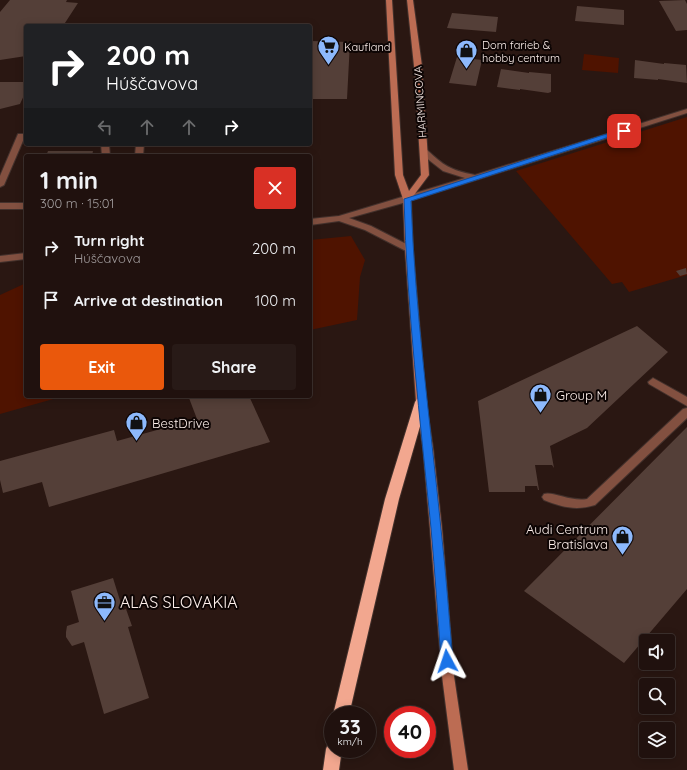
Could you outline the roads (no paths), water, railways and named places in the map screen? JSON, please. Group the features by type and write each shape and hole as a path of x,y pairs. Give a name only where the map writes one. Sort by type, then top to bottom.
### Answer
{"highway":[{"path":"343,706 392,499 421,402"},
{"path":"330,770 332,758"}],"street":[{"name":"HARMINCOVA","path":"389,0 398,175 407,199 409,249 421,402 436,529 448,676 461,770"},
{"name":"HARMINCOVA","path":"407,199 425,175 418,66 410,0"},
{"path":"312,222 340,218 407,199 687,111"},
{"path":"0,185 24,135"},
{"path":"423,151 441,167 455,175 477,177"},
{"path":"0,206 24,206"},
{"path":"340,218 368,228 409,249"},
{"path":"0,259 24,256"},
{"path":"653,382 687,402"},
{"path":"548,497 572,505 584,506 592,502 687,412"}],"place":[{"name":"Kaufland","path":"329,66"},
{"name":"Dom farieb & hobby centrum","path":"466,70"},
{"name":"Group M","path":"540,414"},
{"name":"BestDrive","path":"137,442"},
{"name":"Audi Centrum Bratislava","path":"623,556"},
{"name":"ALAS SLOVAKIA","path":"104,622"}]}
